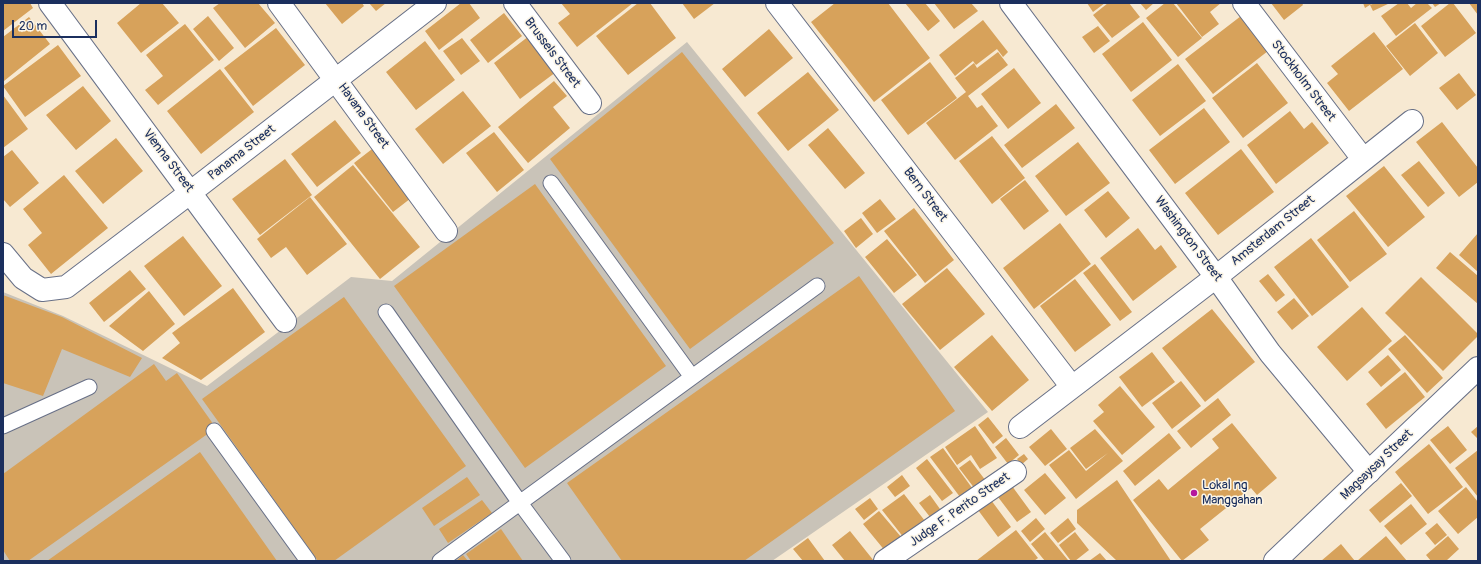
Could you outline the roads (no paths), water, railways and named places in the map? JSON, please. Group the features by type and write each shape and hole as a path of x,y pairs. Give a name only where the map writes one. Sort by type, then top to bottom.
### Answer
{"street":[{"name":"Vienna Street","path":"50,3 285,321"},
{"name":"Havana Street","path":"279,3 337,79 446,231"},
{"name":"Panama Street","path":"3,254 23,278 42,290 66,287 434,3"},
{"name":"Brussels Street","path":"515,3 590,104"},
{"name":"Bern Street","path":"777,3 1072,387"},
{"name":"Washington Street","path":"1011,3 1216,277 1270,353 1369,472"},
{"name":"Stockholm Street","path":"1244,3 1363,159"},
{"name":"Amsterdam Street","path":"1020,427 1216,277 1412,121"},
{"name":"Magsaysay Street","path":"1275,561 1478,368"},
{"name":"Judge F. Perito Street","path":"885,561 1015,472"}],"lane":[{"path":"551,183 692,377"},
{"path":"440,561 817,286"},
{"path":"386,312 520,503 563,561"},
{"path":"3,426 89,387"},
{"path":"214,431 308,561"}],"place":[{"name":"Lokal ng Manggahan","path":"1194,493"}]}
